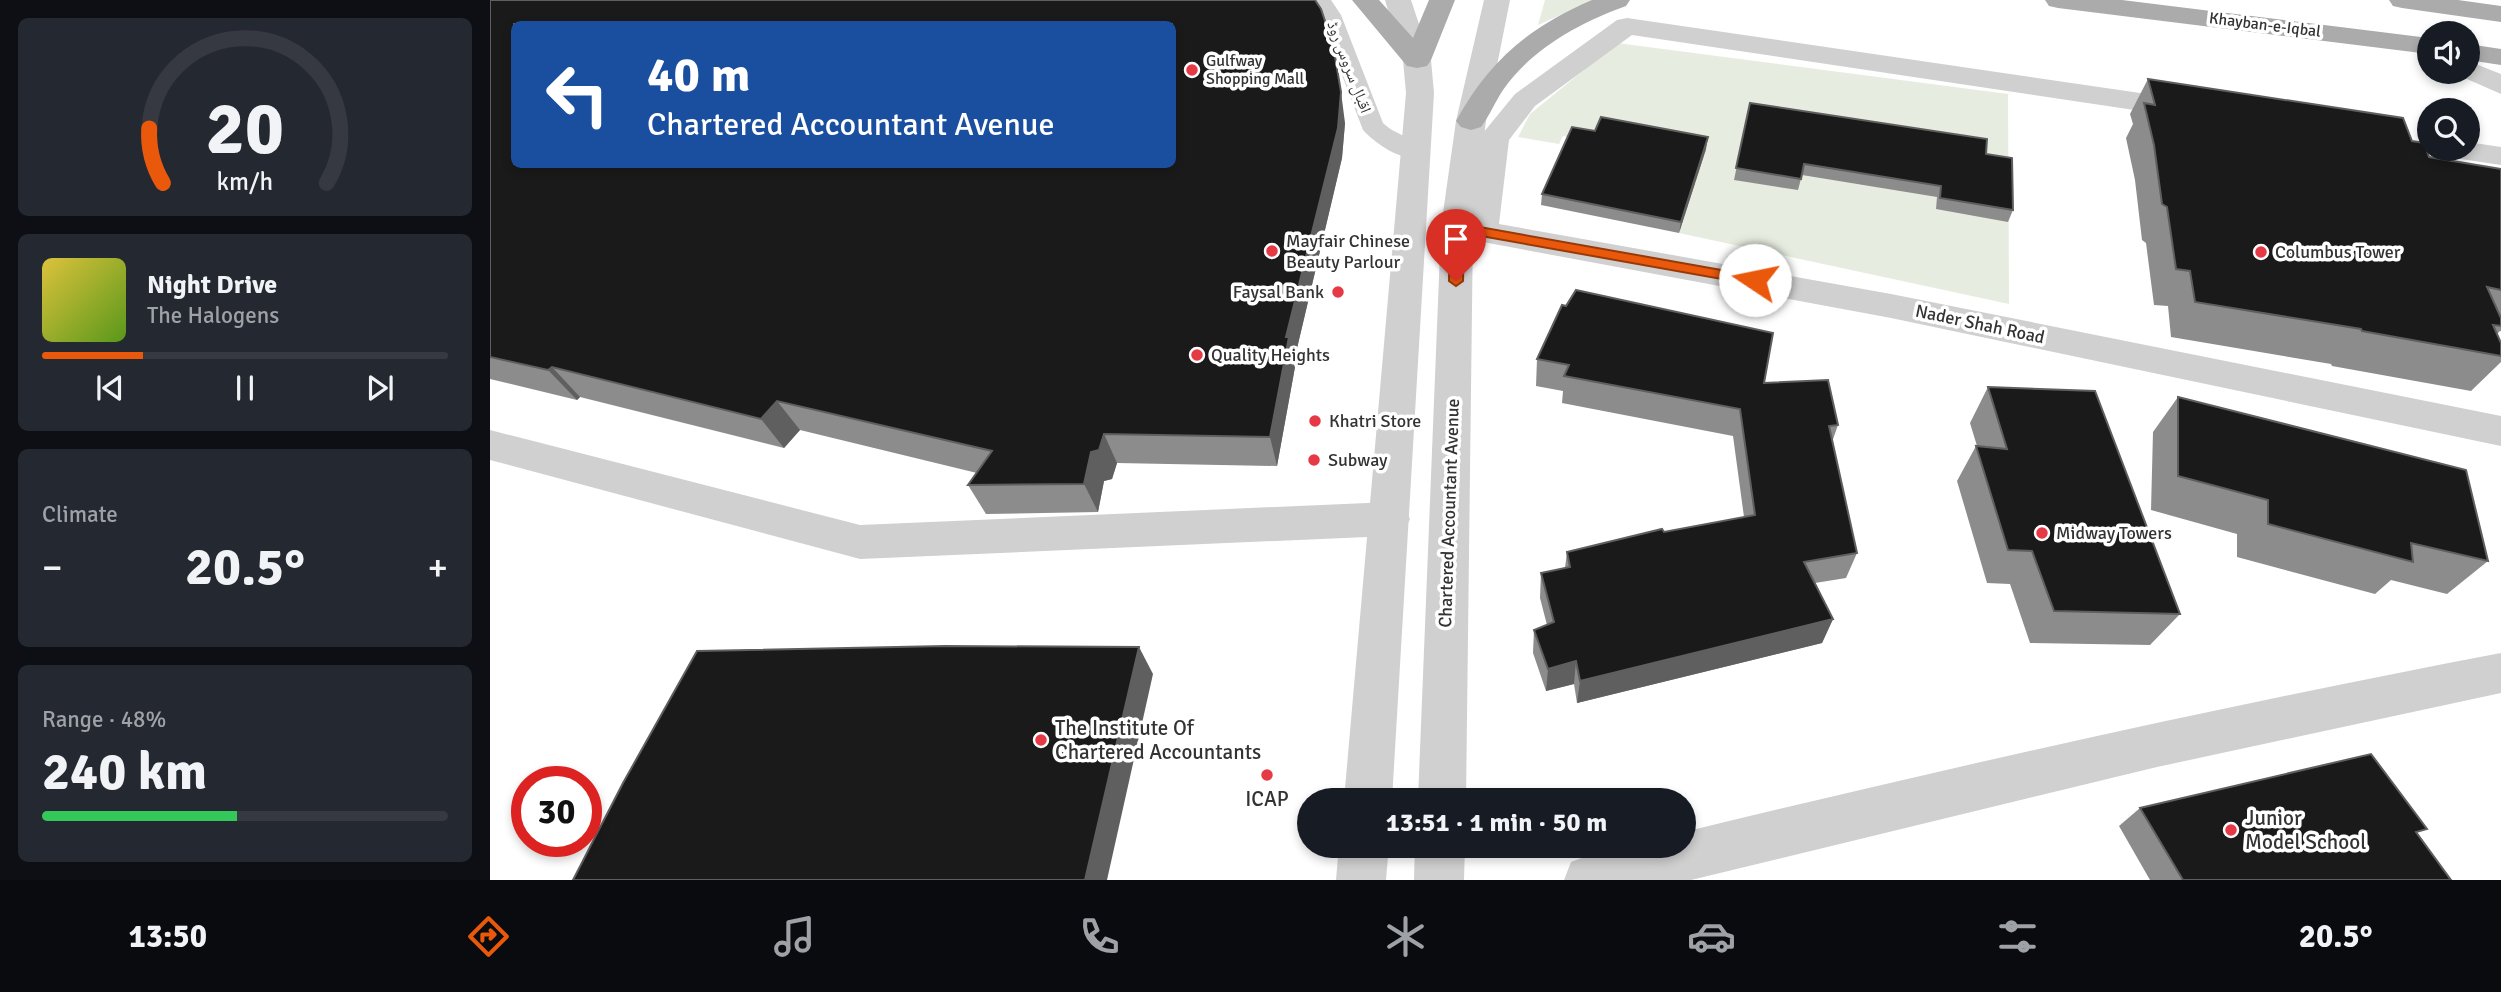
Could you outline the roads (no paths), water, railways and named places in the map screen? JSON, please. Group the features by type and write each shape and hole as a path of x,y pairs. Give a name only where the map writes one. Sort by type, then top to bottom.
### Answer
{"main road":[{"path":"1365,0 1417,60 1442,0"},
{"name":"Khayban-e-Iqbal","path":"2058,0 2417,45"},
{"path":"2402,0 2501,14"},
{"path":"1471,121 1493,82 1518,57 1573,19 1622,13"},
{"path":"2480,53 2501,57"}],"street":[{"path":"1369,788 1420,93 1417,60 1398,0"},
{"path":"1469,228 1471,121 1497,0"},
{"path":"1469,228 1494,139 1525,100 1622,13 2210,112"},
{"path":"2480,75 2501,85"},
{"path":"2480,153 2501,156"},
{"name":"Nader Shah Road","path":"1469,228 1891,306 2501,431"},
{"name":"Chartered Accountant Avenue","path":"1443,788 1469,228"},
{"path":"490,445 860,541 1390,519"},
{"path":"1589,880 2026,773 2317,708 2501,673"},
{"path":"1362,880 1363,858"},
{"path":"1439,880 1440,858"}],"lane":[{"name":"اقبال سروس روڈ","path":"1320,0 1330,15 1372,125 1384,138 1416,152"}],"place":[{"name":"Gulfway Shopping Mall","path":"1192,70"},
{"name":"Mayfair Chinese Beauty Parlour","path":"1272,251"},
{"name":"Columbus Tower","path":"2261,252"},
{"name":"Faysal Bank","path":"1338,292"},
{"name":"Quality Heights","path":"1197,355"},
{"name":"Khatri Store","path":"1315,421"},
{"name":"Subway","path":"1314,460"},
{"name":"Midway Towers","path":"2042,533"},
{"name":"The Institute Of Chartered Accountants","path":"1041,740"},
{"name":"ICAP","path":"1267,775"},
{"name":"Junior Model School","path":"2231,830"}]}
